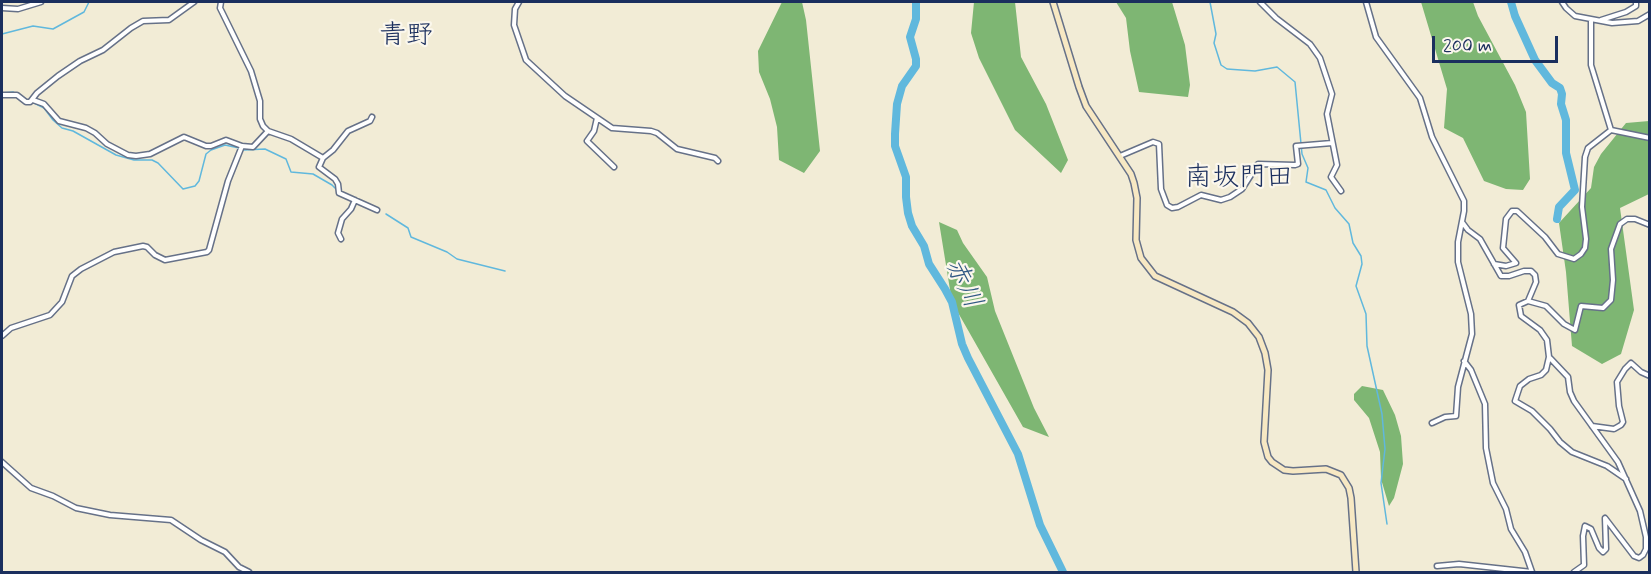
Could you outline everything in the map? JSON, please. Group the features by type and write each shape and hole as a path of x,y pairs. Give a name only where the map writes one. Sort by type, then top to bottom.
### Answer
{"street":[{"path":"2,8 18,9 40,2"},
{"path":"31,101 58,76 80,61 103,50 130,28 144,21 169,20 194,2"},
{"path":"221,2 220,8 251,70 260,101 262,126 268,131 291,139 323,158"},
{"path":"519,2 515,9 514,25 526,60 565,96 616,129 651,131 676,149 718,160"},
{"path":"1053,2 1086,106 1131,174 1137,198 1136,240 1141,258 1149,271 1162,280 1233,312 1248,323 1260,340 1268,370 1264,442 1268,457 1284,470 1326,469 1341,475 1349,488 1356,573"},
{"path":"1260,2 1276,18 1311,44 1320,58 1332,89 1327,114 1337,159 1337,167 1332,179 1341,191"},
{"path":"1366,2 1376,37 1420,98 1432,137 1462,194 1464,211 1458,242 1458,262 1472,326 1458,387 1456,416 1445,417 1432,423"},
{"path":"1562,2 1569,12 1580,18 1612,23 1638,21 1650,14"},
{"path":"1601,21 1626,12 1636,6 1636,2"},
{"path":"1591,20 1591,65 1611,130"},
{"path":"2,95 17,95 26,102 44,104 59,121 86,128 107,144 128,155 150,154 184,137 206,146 226,141 253,147 268,131"},
{"path":"372,117 370,121 348,131 333,150 323,158 319,167 335,179 338,189 377,210"},
{"path":"597,118 594,131 587,141 614,167"},
{"path":"1494,264 1506,266 1516,263 1503,248 1506,219 1512,211 1517,211 1538,230 1558,254 1574,259 1581,254 1585,248 1586,239 1582,207 1585,157 1588,148 1611,130 1650,138"},
{"path":"1120,156 1153,142 1159,144 1161,189 1167,205 1172,208 1205,194 1221,200 1238,194 1258,164 1290,166 1298,164 1296,146 1332,143"},
{"path":"2,336 11,328 50,315 62,302 72,276 114,252 143,246 165,260 207,252 228,181 242,146"},
{"path":"341,239 338,233 342,219 355,200"},
{"path":"1626,478 1607,466 1572,452 1560,442 1533,411 1515,401 1523,382 1541,375 1546,370 1549,357 1547,340 1540,330 1521,316 1518,311 1520,303 1528,301 1546,306 1564,324 1575,330 1581,306 1603,308 1611,300 1613,280 1611,249 1620,224 1627,219 1635,219 1650,225"},
{"path":"1462,222 1480,239 1501,276 1524,271 1531,271 1535,274 1536,282 1528,301"},
{"path":"1549,357 1568,377 1571,396 1618,462 1626,478 1646,537 1646,549 1643,555 1639,558 1634,556 1605,518 1606,549 1603,552 1591,529 1585,526 1582,536 1584,566 1574,573"},
{"path":"1437,566 1459,564 1532,572 1522,547 1511,529 1506,510 1493,483 1486,448 1485,404 1471,370 1464,361"},
{"path":"1592,426 1614,429 1623,422 1617,382 1631,363 1650,376"},
{"path":"2,462 31,488 76,508 171,520 201,540 225,552 239,567 249,573"}],"green space":[{"path":"782,2 802,2 806,20 820,151 804,173 779,160 777,127 770,99 759,72 758,51"},
{"path":"974,2 1015,2 1021,57 1046,104 1068,160 1061,173 1015,130 979,58 971,33"},
{"path":"1116,2 1172,2 1185,45 1190,85 1188,97 1139,92 1126,18"},
{"path":"1421,2 1473,2 1478,16 1515,85 1526,112 1530,179 1523,190 1506,189 1484,181 1463,138 1444,128 1447,89"},
{"path":"1649,121 1649,194 1620,208 1634,310 1621,354 1602,364 1572,346 1566,272 1559,223 1591,188 1594,167 1601,154 1626,123"},
{"path":"939,222 957,230 963,243 987,277 995,311 1034,408 1049,437 1023,427 952,302"},
{"path":"1362,386 1383,390 1395,415 1401,436 1403,464 1394,498 1389,506 1381,479 1380,452 1369,418 1354,400 1354,394"}],"waterway":[{"path":"2,34 33,26 53,29 84,12 89,2"},
{"name":"赤川","path":"916,2 916,19 910,37 916,66 902,86 897,104 895,134 895,146 906,177 908,213 912,226 924,246 929,264 952,302 962,344 968,358 1018,454 1040,525 1063,572"},
{"path":"1210,2 1216,34 1214,43 1221,65 1227,69 1255,71 1277,67 1295,82 1302,154 1308,168 1306,182 1326,190 1335,208 1349,224 1353,243 1361,256 1362,264 1356,286 1366,314 1367,346 1382,414 1385,449 1381,483 1387,524"},
{"path":"1511,2 1535,60 1552,83 1560,88 1562,94 1561,104 1566,120 1566,153 1575,190 1559,207 1557,219"},
{"path":"2,93 13,92 27,100"},
{"path":"32,102 44,108 62,128 73,131 116,155 134,160 152,160 158,163 183,189 195,186 199,181 206,154 211,150 225,145 239,148"},
{"path":"244,150 265,149 286,159 291,172 313,174 337,190"},
{"path":"352,197 372,206"},
{"path":"386,214 408,228 411,237 447,252 457,259 505,271"}],"district":[{"name":"青野","path":"406,37"},
{"name":"南坂門田","path":"1239,179"}]}
